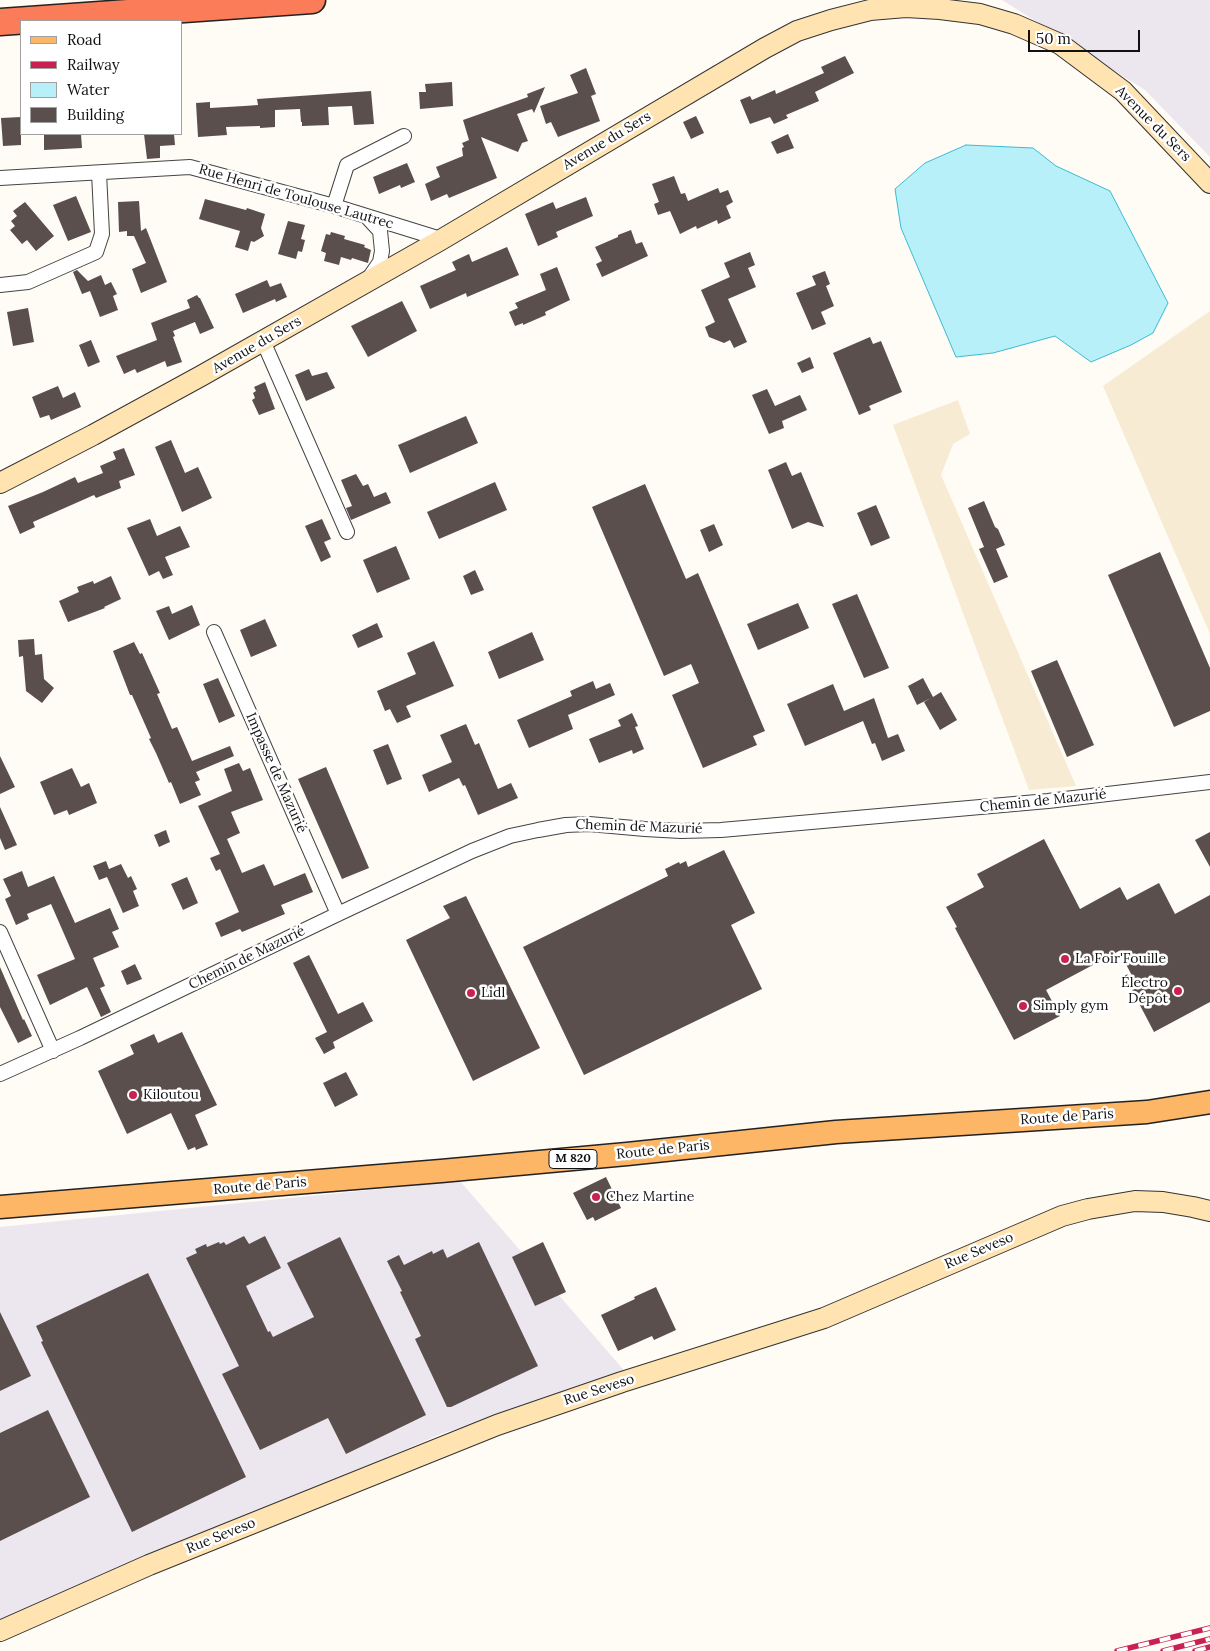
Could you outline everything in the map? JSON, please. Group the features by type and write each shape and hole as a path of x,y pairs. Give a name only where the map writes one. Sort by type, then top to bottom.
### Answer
{"highway":[{"path":"28,20 312,0"},
{"path":"0,22 20,21"}],"main road":[{"name":"Route de Paris","path":"0,1207 431,1172 836,1132 1147,1112 1210,1102"},
{"name":"Route de Paris","path":"1147,1112 1210,1117"}],"street":[{"name":"Avenue du Sers","path":"0,483 102,431 264,341 439,241 645,118 797,31 870,10 906,7 980,14 1014,24 1060,44 1123,91 1210,183"},
{"path":"334,206 347,165 404,136"},
{"name":"Rue Henri de Toulouse Lautrec","path":"0,178 190,167 334,206 434,237 439,241"},
{"path":"0,285 28,282 96,252 102,234 99,173"},
{"path":"357,288 372,275 380,262 382,251 380,231 365,216"},
{"path":"264,341 347,532"},
{"name":"Impasse de Mazurié","path":"214,632 338,914"},
{"name":"Chemin de Mazurié","path":"0,1074 53,1051 472,852 503,840 538,830 566,825 589,824 681,831 720,830 1048,801 1210,782"},
{"path":"0,932 53,1051"},
{"name":"Rue Seveso","path":"0,1631 167,1558 497,1425 622,1382 824,1318 1062,1216 1088,1209 1135,1201 1163,1202 1210,1212"}],"shaded area":[{"path":"1002,0 1210,0 1210,157 1145,90"},
{"path":"1210,311 1210,634 1103,386"},
{"path":"958,400 970,434 953,444 941,475 1076,786 1029,790 893,425"},
{"path":"460,1181 628,1375 441,1434 0,1625 0,1227"}],"water":[{"path":"966,145 1033,148 1056,166 1110,191 1168,303 1153,333 1131,345 1091,362 1055,336 993,353 956,357 901,228 895,189 925,163"}],"building":[{"path":"845,56 854,73 815,92 819,101 786,115 788,118 774,124 770,117 750,124 740,100 750,96 752,100 775,90 776,94 824,73 821,67"},
{"path":"586,68 596,94 591,96 600,121 558,137 551,122 546,124 540,106 578,93 570,75"},
{"path":"452,82 453,106 420,109 419,92 426,92 425,84"},
{"path":"545,87 534,113 532,109 517,114 528,141 522,143 518,152 481,137 497,178 449,198 447,194 431,201 425,184 440,177 436,167 463,156 462,148 464,147 462,143 469,140 463,120 528,97 527,94"},
{"path":"371,91 374,124 354,125 352,106 328,107 329,125 302,126 300,109 275,110 275,127 226,127 227,135 198,137 196,103 210,102 210,108 244,106 258,105 257,99"},
{"path":"696,116 704,133 691,139 683,122"},
{"path":"20,117 21,145 3,146 1,118"},
{"path":"788,134 794,148 777,154 771,142"},
{"path":"44,135 81,135 82,148 44,150"},
{"path":"144,135 174,135 175,145 160,146 160,158 147,159"},
{"path":"407,163 415,182 401,188 400,185 379,194 373,177"},
{"path":"674,176 681,194 685,193 688,201 718,188 720,193 728,190 733,202 726,206 731,218 718,224 717,220 697,229 696,226 680,234 670,211 658,215 654,204 659,202 652,184"},
{"path":"76,196 91,232 68,241 53,205"},
{"path":"586,197 593,216 556,232 558,237 538,246 525,214 553,202 556,209"},
{"path":"205,199 265,214 261,228 264,236 254,242 251,241 248,251 235,247 240,231 199,219"},
{"path":"139,201 141,231 146,228 167,282 141,293 132,269 146,263 134,236 127,236 127,231 119,232 118,202"},
{"path":"25,202 54,236 36,251 27,240 22,244 10,230 15,226 11,221 17,216 13,211"},
{"path":"288,221 305,225 301,239 305,240 302,252 298,251 296,259 278,254"},
{"path":"631,230 636,244 642,242 648,256 602,277 596,264 602,261 595,247"},
{"path":"331,232 345,236 344,239 365,245 364,247 371,250 368,263 341,257 339,265 324,261 326,253 321,251 326,234 330,235"},
{"path":"507,247 519,275 467,297 466,293 430,309 420,286 456,270 452,262 469,254 472,262"},
{"path":"750,252 755,265 748,268 756,287 728,299 747,342 734,348 730,340 724,343 709,337 705,327 715,322 701,290 730,277 724,263"},
{"path":"557,267 570,300 545,312 546,315 523,325 523,323 515,326 509,312 518,308 515,303 546,290 540,274"},
{"path":"77,270 88,281 101,275 105,285 111,282 117,294 113,296 118,310 100,317 90,291 82,294 73,272"},
{"path":"825,271 830,284 826,286 834,306 821,312 826,324 812,330 796,293 816,285 812,276"},
{"path":"267,280 270,287 281,283 287,297 276,302 275,299 243,313 235,294"},
{"path":"197,295 214,328 200,334 195,322 173,331 175,336 173,337 182,362 167,367 165,361 137,373 135,369 124,374 116,356 157,340 151,323 190,308 187,300"},
{"path":"402,301 417,331 368,357 351,326"},
{"path":"28,308 34,342 13,346 7,312"},
{"path":"870,337 873,344 881,341 902,392 869,406 871,410 859,415 833,353"},
{"path":"91,340 100,362 88,367 79,345"},
{"path":"810,357 814,368 802,373 797,363"},
{"path":"309,369 312,376 327,372 335,388 306,401 295,375"},
{"path":"265,382 275,409 259,415 252,400 255,398 253,393 256,391 254,387"},
{"path":"58,386 63,398 75,392 81,407 51,420 49,415 40,418 32,397"},
{"path":"767,389 775,406 800,395 807,410 782,421 784,428 769,434 752,395"},
{"path":"466,416 478,443 410,473 398,445"},
{"path":"171,440 185,473 198,467 212,498 182,512 155,447"},
{"path":"124,448 135,475 119,481 121,488 96,498 94,495 33,522 35,527 20,534 8,506 75,477 78,483 103,473 100,466 116,459 113,452"},
{"path":"786,462 792,476 801,472 824,527 808,522 792,529 768,470"},
{"path":"356,474 363,486 368,484 374,497 386,492 391,503 351,520 346,508 352,506 341,480"},
{"path":"495,482 507,510 439,539 427,512"},
{"path":"645,484 686,579 698,573 765,731 753,736 757,745 703,768 672,695 699,683 691,664 664,676 592,507"},
{"path":"984,501 1005,545 996,549 1008,577 994,583 979,549 984,547 968,508"},
{"path":"876,505 890,538 871,546 857,513"},
{"path":"150,519 157,536 180,526 190,547 165,557 173,575 163,579 159,571 149,576 127,528"},
{"path":"322,519 331,539 324,542 331,557 321,562 305,526"},
{"path":"714,524 723,545 709,552 700,530"},
{"path":"396,546 410,579 377,593 363,560"},
{"path":"1160,552 1210,668 1210,711 1174,727 1108,575"},
{"path":"475,570 484,590 471,595 463,576"},
{"path":"111,576 121,599 105,608 68,622 59,601 79,592 77,587 93,581 94,584"},
{"path":"857,594 889,668 864,678 832,604"},
{"path":"798,603 809,628 758,650 747,624"},
{"path":"192,605 200,625 169,640 156,611 169,606 172,614"},
{"path":"265,619 277,646 251,657 240,630"},
{"path":"377,623 383,637 358,648 352,635"},
{"path":"532,632 544,660 499,679 488,652"},
{"path":"34,639 35,655 42,654 44,679 54,688 42,703 26,691 23,656 19,657 18,640"},
{"path":"434,641 454,686 406,706 411,717 397,723 390,709 385,711 377,691 416,674 407,653"},
{"path":"134,642 140,654 142,653 160,693 157,694 172,729 177,727 192,761 230,746 234,756 196,772 200,780 195,782 201,795 180,804 149,739 151,738 132,695 130,695 113,651"},
{"path":"1057,660 1094,745 1067,757 1031,671"},
{"path":"218,678 235,716 219,723 203,684"},
{"path":"923,678 933,697 941,692 957,720 940,730 924,702 931,698 917,705 908,686"},
{"path":"593,681 596,689 610,683 615,695 568,715 573,729 529,748 517,720 572,696 570,691"},
{"path":"833,684 844,711 874,698 888,738 898,734 905,751 882,761 875,743 872,744 863,721 805,746 787,704"},
{"path":"632,713 638,726 635,727 644,749 633,754 632,750 599,763 589,739 621,726 618,720"},
{"path":"466,724 475,745 479,743 498,789 511,783 518,798 478,815 465,785 463,786 459,778 429,792 422,775 452,762 440,735"},
{"path":"388,744 402,779 387,785 373,750"},
{"path":"0,756 15,787 0,794"},
{"path":"239,763 243,771 250,768 263,800 231,812 240,833 227,839 242,873 264,864 274,886 305,873 313,892 281,905 285,914 242,932 240,929 221,937 215,923 239,912 220,869 216,871 210,858 220,854 198,806 232,791 224,769"},
{"path":"326,767 369,868 342,879 298,779"},
{"path":"72,768 81,787 89,783 97,803 69,815 67,810 54,815 40,782"},
{"path":"0,807 17,845 5,850 0,838"},
{"path":"166,830 170,842 159,847 154,835"},
{"path":"1210,832 1210,867 1195,840"},
{"path":"1044,839 1080,909 1120,887 1127,900 1159,883 1175,914 1210,895 1210,1002 1154,1032 1132,990 1138,987 1119,951 1046,990 1060,1016 1014,1040 955,928 957,927 946,907 984,887 977,874"},
{"path":"724,850 755,913 731,925 762,989 584,1075 523,947 668,876 665,869 679,862 680,864 686,861 688,867"},
{"path":"106,861 109,869 121,864 128,878 131,876 137,889 133,891 139,906 123,913 107,877 99,880 93,866"},
{"path":"22,871 28,887 54,876 75,923 110,908 119,929 112,932 119,947 93,958 105,986 100,988 111,1012 101,1017 87,987 50,1005 37,975 75,959 51,904 27,914 29,919 16,925 5,899 11,896 3,879"},
{"path":"187,877 198,903 183,910 171,884"},
{"path":"466,896 540,1048 473,1081 406,940 450,918 443,906"},
{"path":"309,955 338,1014 363,1002 373,1021 333,1042 335,1048 324,1054 315,1038 327,1032 293,963"},
{"path":"135,964 142,979 127,985 121,971"},
{"path":"0,967 32,1036 18,1043 0,1007"},
{"path":"182,1032 217,1105 195,1115 208,1145 196,1150 195,1147 188,1150 171,1113 127,1134 98,1071 134,1054 130,1045 154,1034 158,1043"},
{"path":"346,1072 358,1095 335,1107 323,1083"},
{"path":"606,1177 621,1208 595,1221 593,1217 587,1220 573,1193"},
{"path":"244,1236 249,1244 265,1236 281,1268 246,1286 268,1332 270,1331 273,1337 314,1317 287,1263 340,1237 426,1415 346,1454 328,1418 260,1450 222,1374 239,1366 186,1258 197,1253 195,1249 206,1244 207,1247 219,1242 220,1244 224,1242 226,1245"},
{"path":"479,1242 538,1366 451,1407 447,1407 415,1339 421,1336 387,1261 399,1255 404,1265 432,1251 433,1254 443,1249 447,1258"},
{"path":"543,1242 566,1292 535,1306 512,1257"},
{"path":"148,1273 246,1477 132,1532 41,1342 43,1341 36,1326"},
{"path":"656,1287 676,1330 654,1340 652,1336 618,1351 601,1315"},
{"path":"0,1312 31,1376 0,1391"},
{"path":"48,1410 90,1497 0,1541 0,1433"}],"railway":[{"path":"1117,1651 1210,1628"},
{"path":"1163,1651 1210,1639"},
{"path":"1195,1651 1210,1647"}],"place":[{"name":"La Foir'Fouille","path":"1065,959"},
{"name":"Électro Dépôt","path":"1178,991"},
{"name":"Lidl","path":"471,993"},
{"name":"Simply gym","path":"1023,1006"},
{"name":"Kiloutou","path":"133,1095"},
{"name":"Chez Martine","path":"596,1197"}]}
